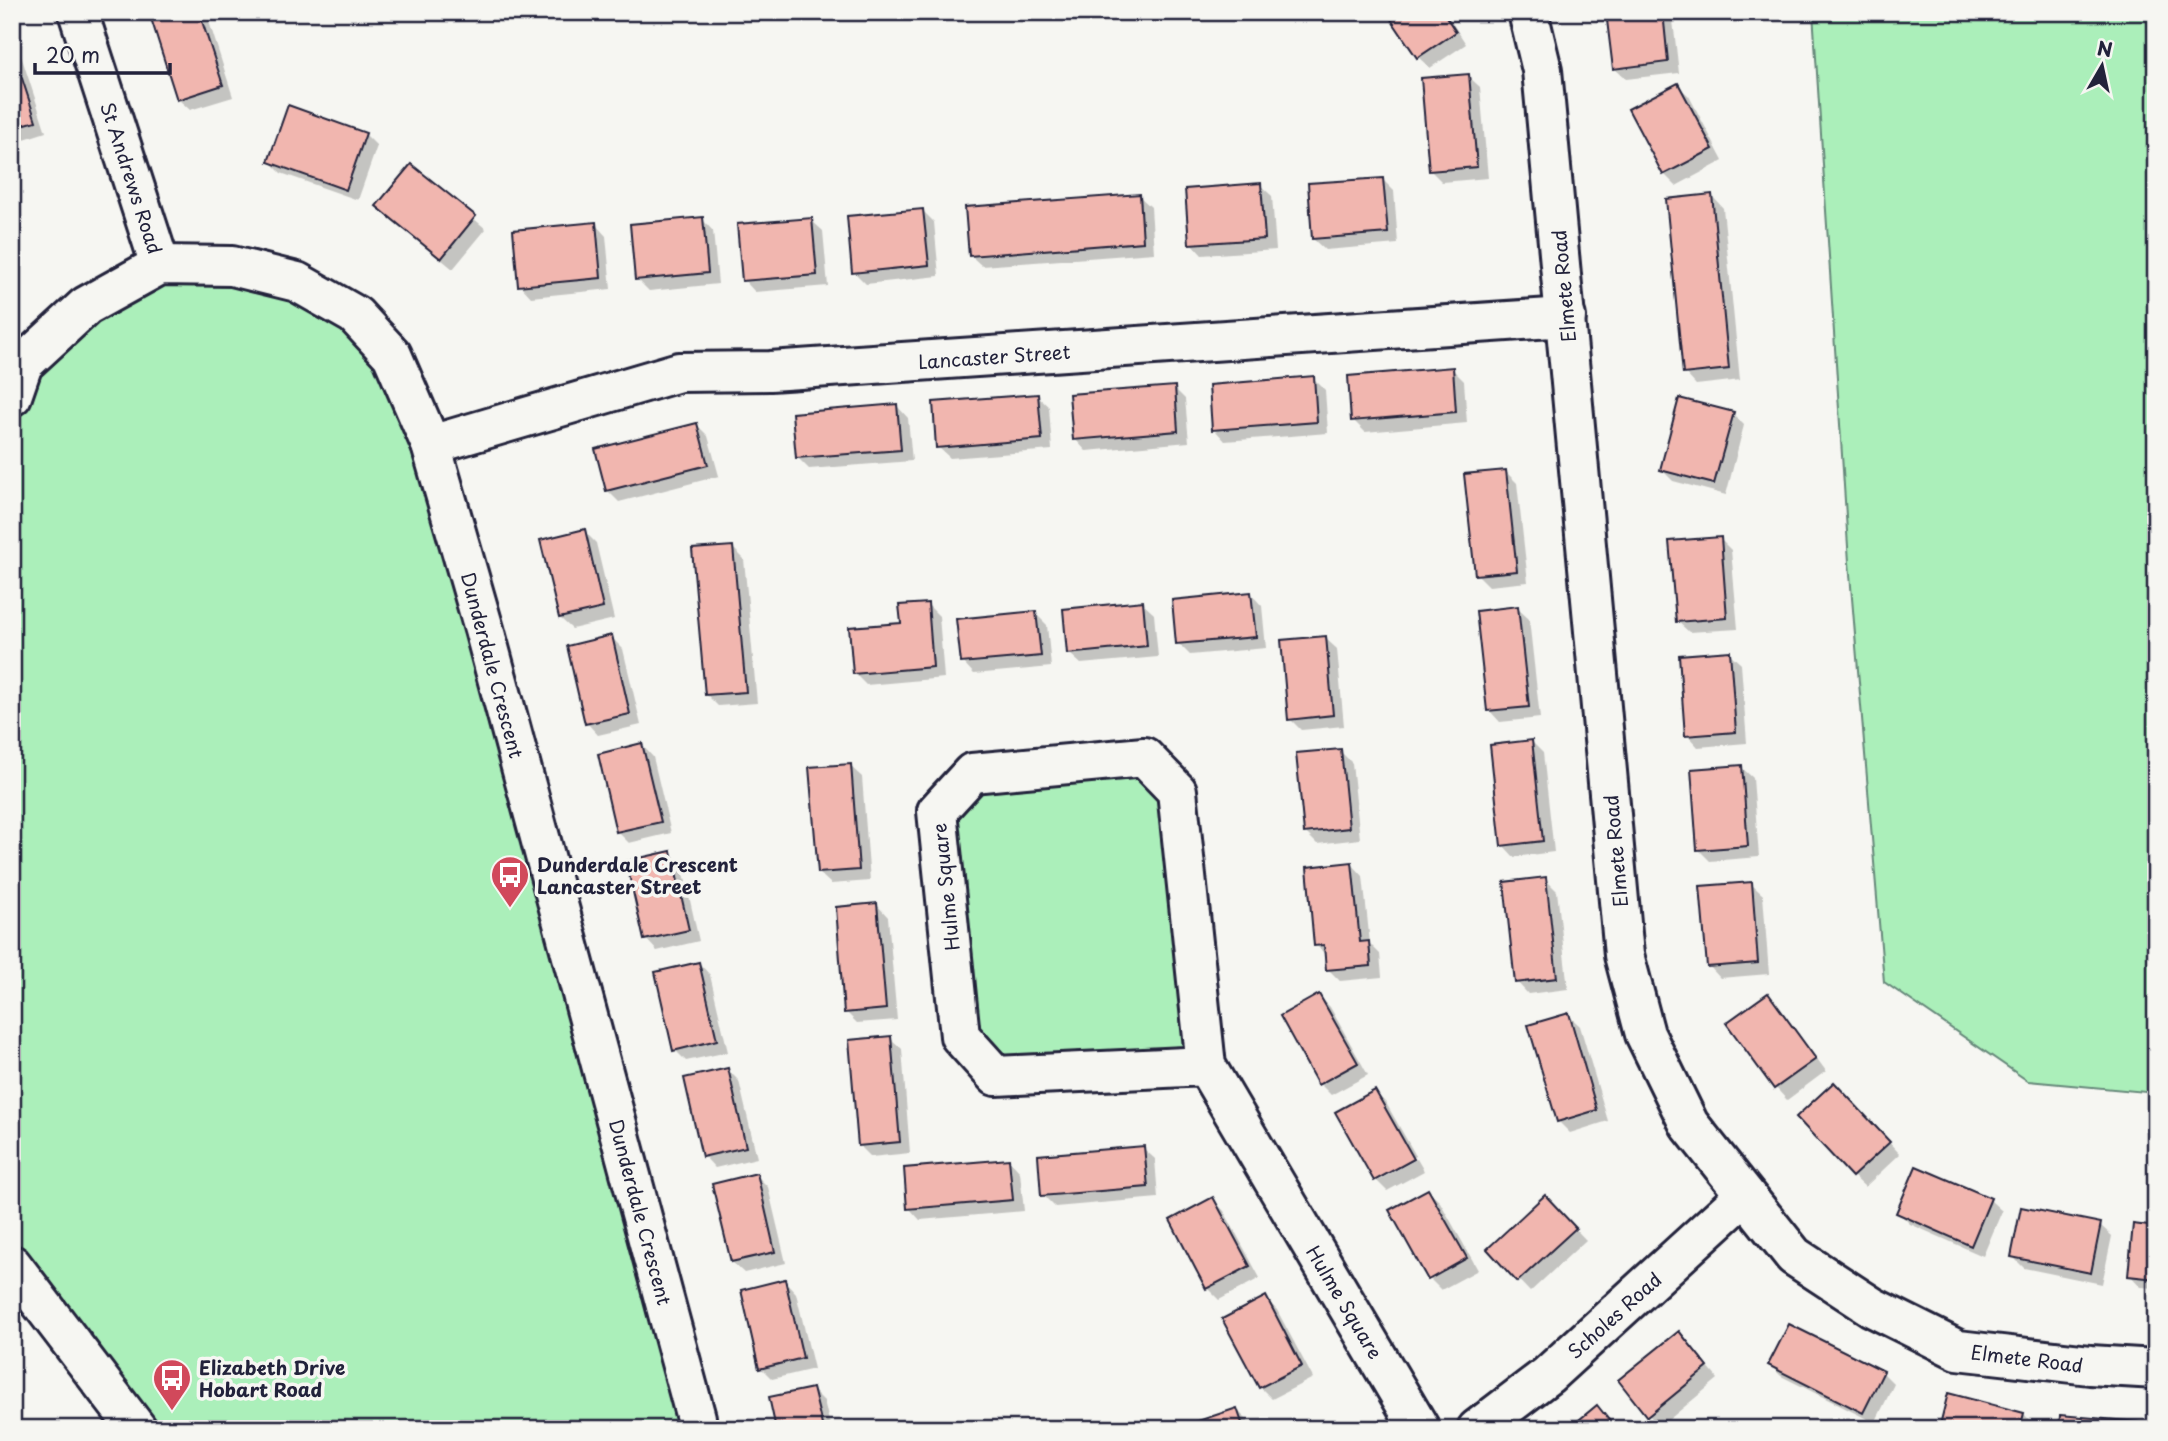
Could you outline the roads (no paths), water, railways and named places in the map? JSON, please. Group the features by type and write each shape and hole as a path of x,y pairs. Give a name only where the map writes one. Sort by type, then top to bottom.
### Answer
{"street":[{"name":"St Andrews Road","path":"78,12 160,265"},
{"name":"Elmete Road","path":"1528,12 1542,70 1624,955 1645,1034 1689,1124 1794,1256 1872,1307 1958,1350 2090,1365 2156,1369"},
{"name":"Dunderdale Crescent","path":"12,396 23,364 86,306 160,265 232,266 297,282 355,315 392,355 431,445 487,642 693,1405 697,1429"},
{"name":"Lancaster Street","path":"431,445 679,372 770,371 1566,317"},
{"name":"Hulme Square","path":"1206,1066 996,1076 960,1036 937,811 972,774 1144,757 1177,792 1206,1066 1420,1429"},
{"name":"Scholes Road","path":"1477,1429 1548,1375 1745,1195"},
{"path":"12,1265 137,1429"}],"place":[{"name":"Dunderdale Crescent Lancaster Street","path":"510,909"},
{"name":"Elizabeth Drive Hobart Road","path":"172,1412"}]}
